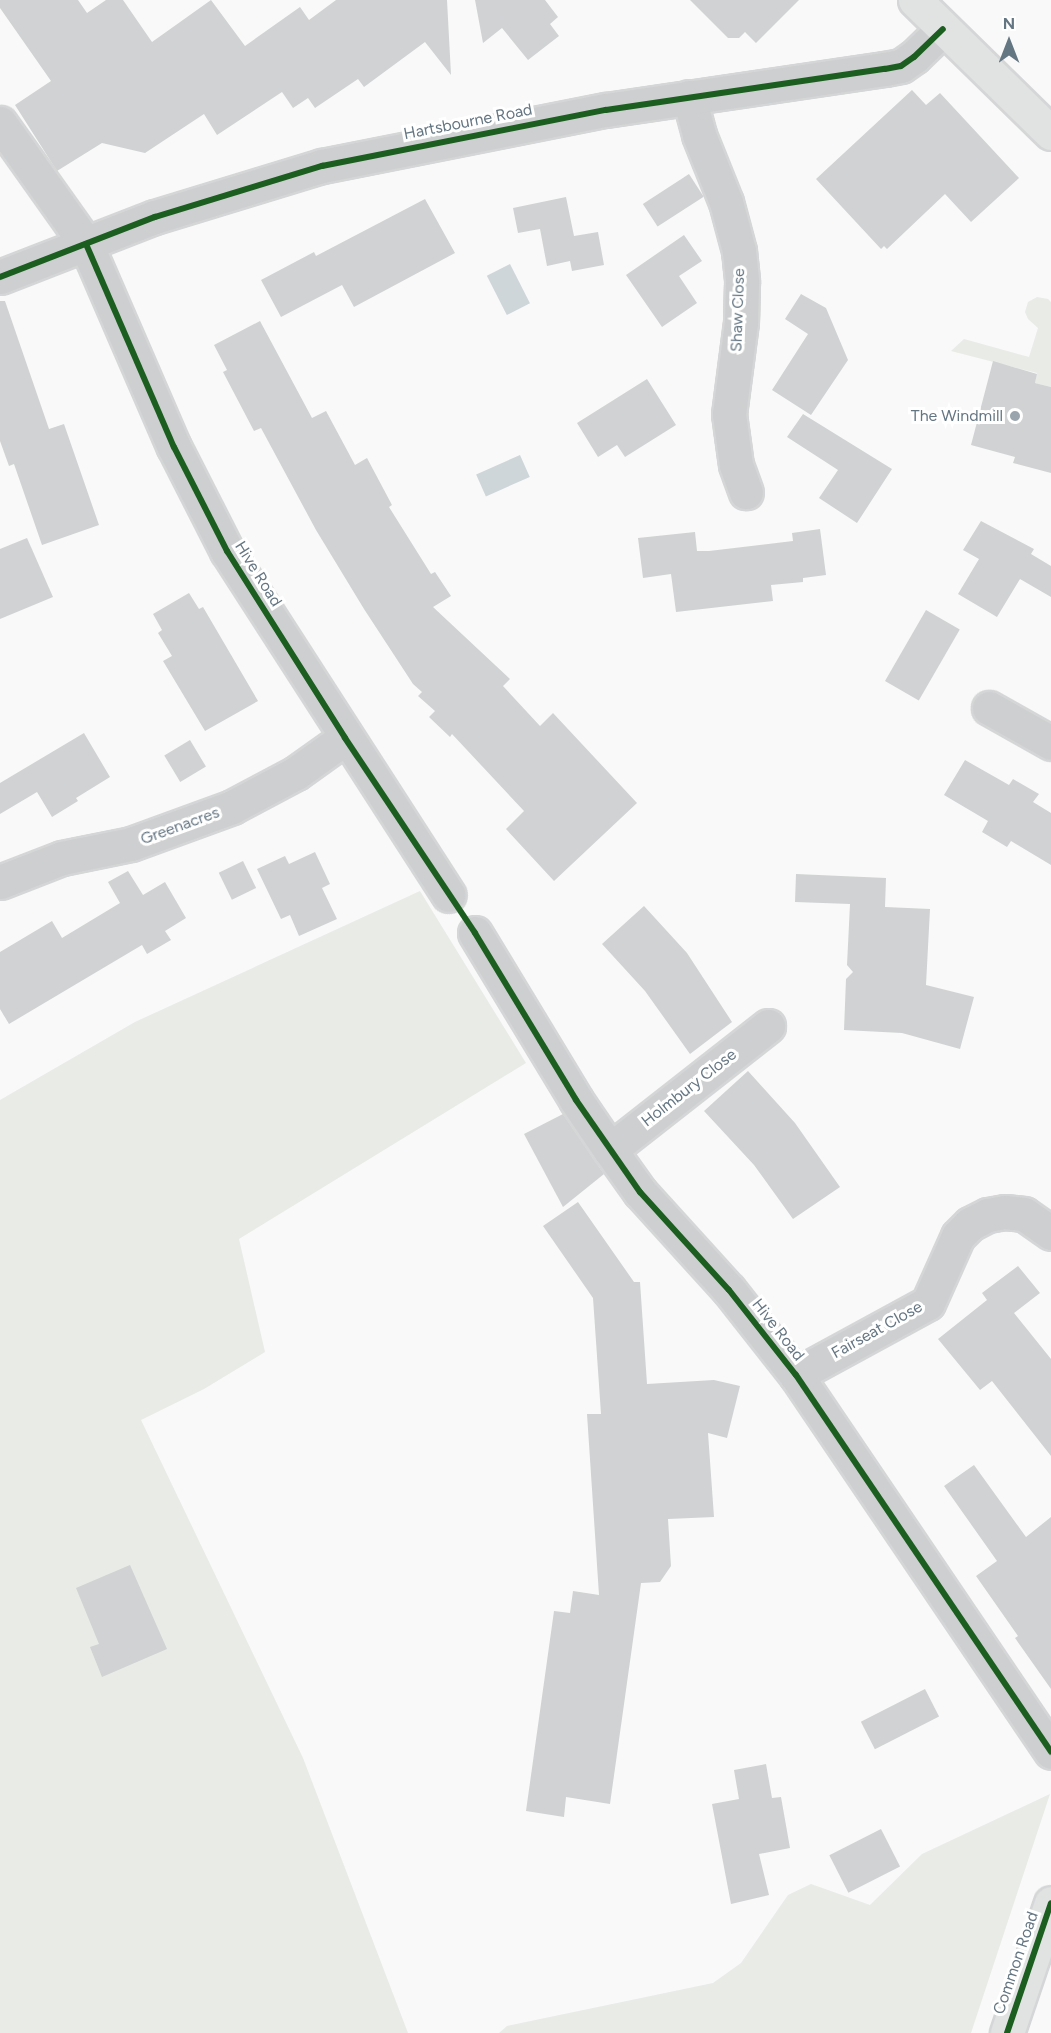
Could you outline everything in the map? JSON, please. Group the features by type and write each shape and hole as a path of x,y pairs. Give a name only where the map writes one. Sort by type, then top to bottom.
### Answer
{"main road":[{"path":"915,0 1051,133"},
{"name":"Common Road","path":"1006,2033 1051,1903"}],"street":[{"name":"Hartsbourne Road","path":"0,277 177,209 322,166 444,140 606,110 853,75 901,66 943,29"},
{"name":"Shaw Close","path":"689,97 699,135 726,202 739,251 742,282 741,322 729,414 736,465 746,492"},
{"name":"Hive Road","path":"0,123 86,244 174,447 227,550 345,738 449,895"},
{"path":"989,708 1051,743"},
{"name":"Greenacres","path":"0,882 62,858 131,844 232,807 296,772 345,738"},
{"name":"Hive Road","path":"475,933 576,1100 610,1150 640,1192 729,1290 796,1375 1051,1752"},
{"name":"Holmbury Close","path":"610,1150 768,1026"},
{"name":"Fairseat Close","path":"796,1375 911,1314 927,1303 958,1236 970,1224 988,1215 1005,1212 1024,1214 1051,1233"}],"shaded area":[{"path":"510,264 530,303 507,315 487,276"},
{"path":"1037,297 1048,299 1051,302 1051,387 1035,383 1037,373 951,351 964,339 1029,357 1038,328 1028,319 1025,312 1028,302"},
{"path":"520,455 530,477 486,496 476,475"},
{"path":"420,891 526,1063 239,1239 265,1352 204,1389 141,1420 303,1758 408,2033 0,2033 0,1100 135,1022"},
{"path":"1050,1794 971,2033 499,2033 507,2026 713,1983 741,1963 788,1895 811,1884 870,1905 922,1854"}],"building":[{"path":"0,0 78,0 87,13 106,0 123,0 152,42 211,0 245,46 300,7 309,20 336,0 447,0 451,75 425,42 364,87 358,79 315,108 308,98 293,108 282,92 217,135 204,114 145,153 102,143 57,171 15,105 51,81 0,8"},
{"path":"475,0 545,0 558,17 550,24 559,36 528,60 502,28 483,43"},
{"path":"690,0 799,0 756,43 745,32 739,38 728,38"},
{"path":"912,90 926,105 940,93 1019,178 971,222 945,194 887,249 884,246 881,249 816,179"},
{"path":"689,174 704,197 658,227 643,204"},
{"path":"566,197 574,236 598,232 604,265 572,271 570,261 547,266 540,229 518,233 513,208"},
{"path":"425,199 455,253 354,307 342,285 281,317 261,280 314,252 316,256"},
{"path":"684,235 702,261 679,276 697,303 662,327 626,275"},
{"path":"801,294 826,308 848,360 811,415 772,390 808,334 785,319"},
{"path":"0,301 5,301 49,429 64,424 99,525 42,545 14,464 9,466 0,441"},
{"path":"260,321 312,418 326,411 355,465 367,458 392,505 389,507 431,574 435,572 451,596 433,607 510,679 503,686 540,726 553,713 637,803 554,881 506,829 524,811 452,734 450,737 429,717 435,711 418,696 422,692 413,684 364,609 316,530 261,428 254,431 223,372 227,370 214,345"},
{"name":"The Windmill","path":"993,361 1037,374 1035,383 1051,387 1051,473 1013,463 1015,457 971,445"},
{"path":"647,379 676,425 625,457 617,445 598,457 577,423"},
{"path":"803,414 892,469 857,523 819,498 838,470 787,437"},
{"path":"981,521 1034,549 1031,554 1051,566 1051,597 1020,579 997,617 958,594 979,559 963,550"},
{"path":"820,529 826,575 803,578 803,582 771,585 773,601 676,612 671,574 643,578 638,538 695,532 697,551 709,551 793,541 792,533"},
{"path":"27,538 53,597 0,619 0,549"},
{"path":"189,593 199,609 203,607 258,701 205,731 163,661 172,656 158,633 162,630 153,614"},
{"path":"926,610 960,630 919,701 885,681"},
{"path":"84,733 110,777 76,798 78,801 52,817 37,792 0,814 0,783"},
{"path":"190,740 206,767 180,782 164,755"},
{"path":"965,760 1009,785 1013,779 1039,794 1033,802 1051,813 1051,865 1011,841 1007,847 982,832 988,821 944,795"},
{"path":"315,852 330,884 322,888 337,919 299,936 290,915 281,919 257,869 285,856 289,864"},
{"path":"243,861 256,888 232,900 219,873"},
{"path":"128,871 143,895 165,882 186,918 165,931 171,940 147,954 142,945 9,1024 0,1009 0,952 52,921 62,938 120,903 108,882"},
{"path":"796,874 886,878 885,907 930,909 926,985 974,997 960,1049 902,1033 844,1030 846,979 853,972 847,965 850,904 795,902"},
{"path":"644,906 687,953 732,1022 690,1054 645,991 602,944"},
{"path":"748,1071 795,1123 840,1187 793,1219 754,1165 704,1111"},
{"path":"563,1114 604,1174 563,1207 524,1134"},
{"path":"578,1202 634,1282 640,1282 647,1384 714,1380 740,1386 727,1438 708,1433 714,1517 668,1519 671,1566 660,1582 641,1583 610,1804 566,1797 564,1817 526,1811 554,1611 570,1613 573,1591 599,1595 587,1414 601,1414 593,1298 543,1226"},
{"path":"1018,1266 1040,1293 1014,1313 1051,1359 1051,1456 992,1381 980,1390 938,1339 987,1300 982,1293"},
{"path":"974,1465 1026,1537 1051,1517 1051,1689 1015,1638 1018,1636 976,1576 997,1561 944,1486"},
{"path":"130,1565 167,1649 102,1677 90,1647 99,1644 76,1588"},
{"path":"925,1689 939,1717 875,1749 861,1722"},
{"path":"766,1764 772,1798 781,1797 790,1848 759,1854 769,1895 731,1904 712,1804 739,1799 734,1770"},
{"path":"881,1829 900,1866 848,1893 829,1855"}],"cycle path":[{"path":"0,277 155,217 322,166 606,110 901,66 914,57 943,29"},
{"path":"86,244 174,447 227,551 345,738 475,933 576,1100 640,1192 729,1290 796,1375 1051,1752"},
{"path":"1007,2033 1051,1903"}],"place":[{"name":"The Windmill","path":"1015,416"}]}
